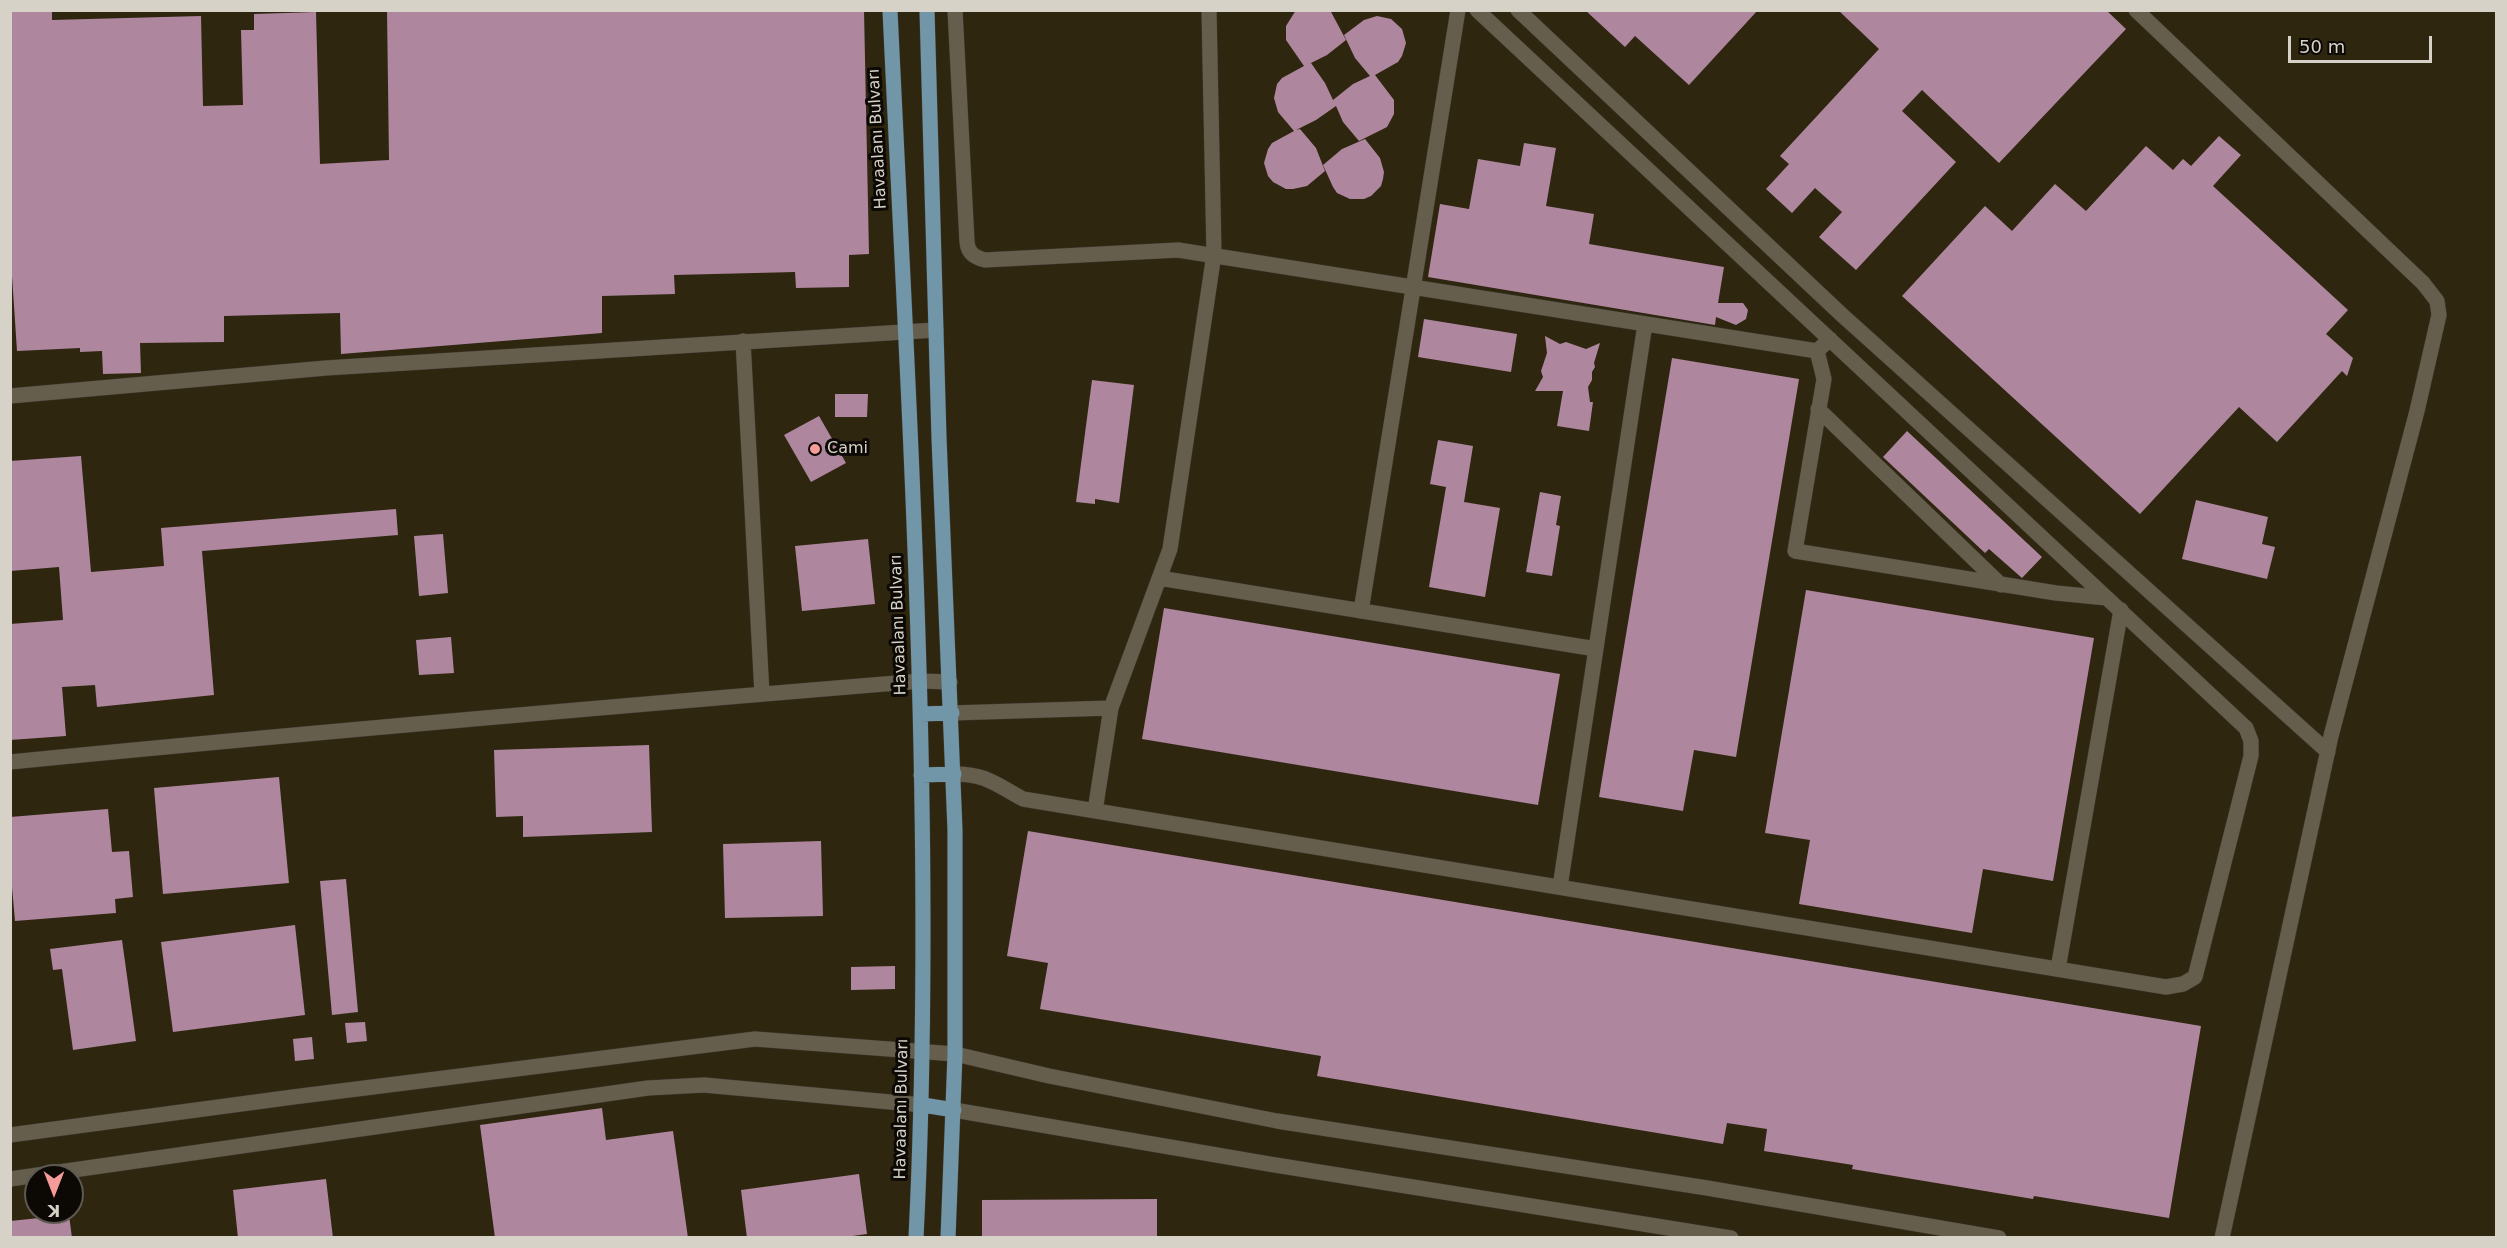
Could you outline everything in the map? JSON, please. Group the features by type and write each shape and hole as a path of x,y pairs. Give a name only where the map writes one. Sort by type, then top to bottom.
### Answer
{"main road":[{"name":"Havaalanı Bulvarı","path":"890,10 921,681 922,1105 916,1238"},
{"path":"927,10 936,330 954,774 956,1054 948,1238"},
{"path":"921,714 952,713"},
{"path":"921,775 954,774"},
{"path":"922,1105 954,1110"}],"street":[{"path":"955,10 967,242 972,255 985,260 1178,250 1214,254 1817,351"},
{"path":"1095,811 1111,708 1170,549 1214,254 1209,10"},
{"path":"1361,611 1458,10"},
{"path":"954,774 974,774 988,778 1023,799 2166,987 2183,984 2195,977 2251,756 2251,741 2242,723 1477,10"},
{"path":"1518,10 1842,315 2328,752"},
{"path":"2136,10 2423,283 2437,301 2439,315 2417,411 2328,752 2222,1238"},
{"path":"1560,887 1646,324"},
{"path":"10,396 326,368 905,330 936,330"},
{"path":"1817,351 1830,339"},
{"path":"743,341 762,694"},
{"path":"1817,351 1824,380 1796,551 2001,585 2107,598"},
{"path":"1818,409 2001,585"},
{"path":"1159,578 1596,649"},
{"path":"2058,969 2121,610"},
{"path":"10,762 299,734 762,694 921,681 950,681"},
{"path":"952,713 1111,708"},
{"path":"10,1135 281,1098 755,1039 956,1054 1049,1076 1277,1121 1707,1188 1999,1238"},
{"path":"10,1179 648,1088 704,1085 922,1105"},
{"path":"954,1110 1293,1168 1731,1238"}],"shaded area":[{"path":"10,11 2496,11 2496,1237 11,1237"}],"building":[{"path":"10,10 52,10 52,20 201,16 203,106 243,105 241,30 254,30 254,14 316,12 320,164 389,160 387,10 864,10 869,254 849,255 849,287 796,288 795,272 674,275 675,294 602,296 602,333 341,354 340,313 224,316 224,342 140,343 141,373 103,374 102,351 80,352 80,348 17,351 10,246"},
{"path":"1296,10 1330,10 1346,40 1327,55 1311,63 1325,83 1333,100 1353,84 1370,76 1355,58 1344,35 1364,20 1377,16 1391,19 1402,29 1406,43 1398,62 1375,75 1394,100 1394,114 1387,127 1359,141 1343,122 1336,106 1296,130 1300,129 1316,148 1325,171 1307,186 1286,189 1273,182 1268,176 1264,163 1272,143 1294,131 1278,112 1274,98 1277,84 1282,78 1304,66 1286,40 1286,26"},
{"path":"1585,10 1758,10 1689,85 1635,36 1625,47"},
{"path":"1838,10 2106,10 2126,29 1999,163 1922,90 1902,111 1956,162 1856,270 1819,237 1842,212 1815,188 1792,213 1766,189 1789,164 1780,156 1879,49"},
{"path":"2219,136 2241,155 2213,186 2348,310 2326,334 2353,358 2347,376 2342,371 2277,442 2239,407 2140,514 1902,296 1985,206 2012,231 2055,184 2086,211 2146,146 2173,170 2183,159 2191,166"},
{"path":"1365,139 1380,158 1384,172 1383,179 1381,186 1371,196 1364,199 1350,199 1337,193 1323,165 1342,149"},
{"path":"1524,143 1556,148 1546,206 1594,214 1589,244 1724,267 1718,303 1743,303 1748,310 1746,319 1736,325 1716,317 1715,325 1428,277 1440,204 1469,209 1478,159 1520,166"},
{"path":"1424,319 1517,334 1511,372 1418,357"},
{"path":"1545,336 1560,344 1566,342 1586,349 1600,343 1592,380 1588,387 1590,402 1593,402 1589,431 1557,426 1563,391 1535,391 1543,377 1541,371 1547,353"},
{"path":"1672,358 1799,379 1736,757 1694,750 1683,811 1599,797"},
{"path":"1092,380 1134,385 1119,503 1095,499 1095,504 1076,502"},
{"path":"835,394 868,394 867,417 835,417"},
{"name":"Cami","path":"819,416 846,463 811,482 784,435"},
{"path":"1907,431 2042,557 2022,578 1989,549 1985,553 1883,457"},
{"path":"1438,440 1473,446 1464,502 1500,508 1485,597 1429,587 1446,487 1430,484"},
{"path":"81,456 91,572 164,566 161,528 396,509 398,535 202,551 214,695 97,707 95,685 62,687 66,736 10,740 10,624 63,620 59,567 10,571 10,461"},
{"path":"1540,492 1561,496 1556,525 1560,526 1552,576 1526,572"},
{"path":"2196,500 2268,517 2262,544 2275,547 2267,579 2182,559"},
{"path":"443,534 448,593 419,596 414,536"},
{"path":"868,539 875,604 802,611 795,546"},
{"path":"1806,590 2094,638 2053,881 1983,869 1972,933 1799,904 1810,840 1765,833"},
{"path":"1164,608 1560,674 1538,805 1142,739"},
{"path":"451,637 454,673 419,675 416,640"},
{"path":"649,745 652,832 523,837 523,816 496,817 494,750"},
{"path":"279,777 289,883 163,894 154,788"},
{"path":"108,809 112,852 129,851 133,897 115,899 116,913 15,921 10,865 10,817"},
{"path":"1028,831 2201,1026 2169,1218 2034,1196 2033,1199 1852,1169 1853,1165 1764,1151 1767,1129 1727,1123 1723,1144 1317,1076 1321,1056 1040,1009 1048,963 1007,956"},
{"path":"821,841 823,916 725,918 723,844"},
{"path":"346,879 358,1012 332,1015 320,881"},
{"path":"295,925 305,1015 173,1032 161,942"},
{"path":"122,940 136,1041 73,1050 62,969 53,970 50,949"},
{"path":"895,966 895,989 851,990 851,967"},
{"path":"365,1022 367,1041 347,1043 345,1023"},
{"path":"312,1037 314,1059 295,1061 293,1039"},
{"path":"602,1108 606,1140 673,1131 688,1238 495,1238 480,1125"},
{"path":"859,1174 867,1234 838,1238 747,1238 741,1190"},
{"path":"326,1179 333,1238 238,1238 233,1190"},
{"path":"1157,1199 1157,1238 982,1238 982,1200"},
{"path":"24,1220 24,1224 70,1224 72,1238 10,1238 10,1221"}],"place":[{"name":"Cami","path":"815,449"}]}
